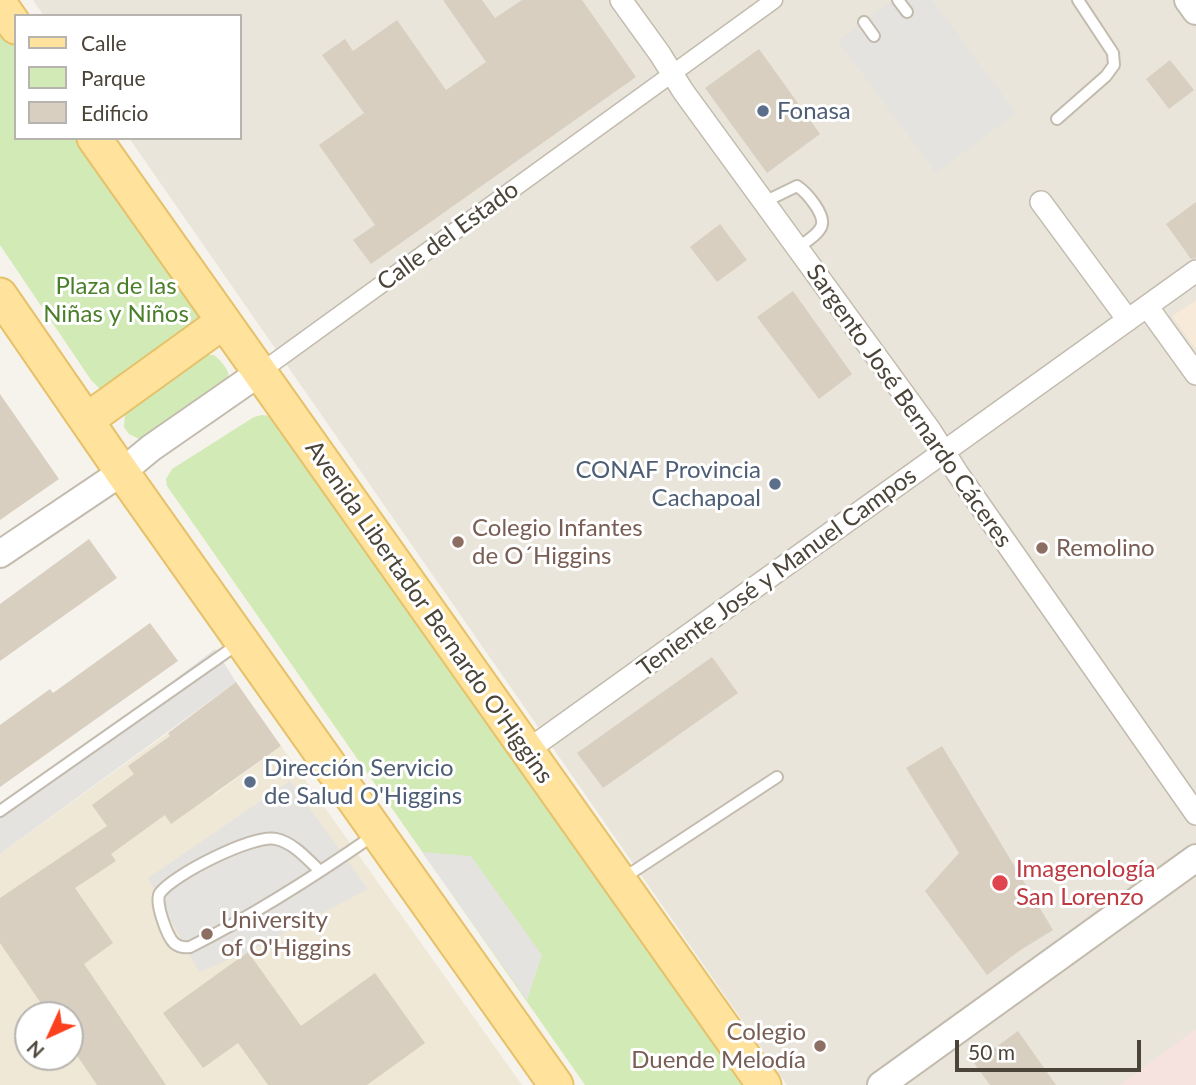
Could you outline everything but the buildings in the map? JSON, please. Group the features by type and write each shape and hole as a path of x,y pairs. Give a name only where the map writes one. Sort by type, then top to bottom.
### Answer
{"main road":[{"path":"0,4 14,24"},
{"name":"Avenida Libertador Bernardo O'Higgins","path":"95,140 764,1085"},
{"path":"0,295 122,472 556,1085"},
{"path":"87,420 223,322"}],"street":[{"name":"Sargento José Bernardo Cáceres","path":"621,0 944,452 1196,814"},
{"name":"Calle del Estado","path":"0,554 122,472 151,448 774,0"},
{"path":"1188,0 1196,11"},
{"path":"1041,202 1128,320"},
{"name":"Teniente José y Manuel Campos","path":"528,750 1196,271"},
{"path":"1147,306 1196,374"},
{"path":"881,1085 1196,858"}],"lane":[{"path":"898,0 907,12"},
{"path":"1057,119 1106,76 1114,65 1114,53 1078,0"},
{"path":"864,22 874,36"},
{"path":"764,202 797,186 807,195 822,218 822,224 820,230 797,248"},
{"path":"0,811 242,641"},
{"path":"620,881 777,777"},
{"path":"320,871 299,851 280,840 265,838 236,847 194,869 161,891 157,904 173,942 182,948 190,947 233,925 320,871 377,832"}],"shaded area":[{"path":"33,0 1196,0 1196,1085 787,1085 130,140 242,140 242,14 43,14"},
{"path":"893,0 932,0 1016,113 936,173 838,41"},
{"path":"1196,300 1196,350 1172,316"},
{"path":"215,649 236,682 0,854 0,813"},
{"name":"University of O'Higgins","path":"168,733 214,795 281,746 522,1085 0,1085 0,854"},
{"path":"290,781 368,889 248,952 199,972 148,878"},
{"path":"422,852 471,856 542,955 527,1000"},
{"path":"1196,1029 1196,1085 1119,1085"}],"green space":[{"name":"Plaza de las Niñas y Niños","path":"0,18 14,37 14,140 85,140 201,307 198,319 189,331 102,391 91,380 0,245"},
{"path":"214,355 223,364 229,383 141,440 129,434 124,427 125,411 200,357"},
{"path":"271,416 747,1085 585,1085 167,486 166,479 172,469 254,417"}],"place":[{"name":"Fonasa","path":"763,111"},
{"name":"CONAF Provincia Cachapoal","path":"775,484"},
{"name":"Colegio Infantes de O´Higgins","path":"458,542"},
{"name":"Remolino","path":"1042,548"},
{"name":"Dirección Servicio de Salud O'Higgins","path":"250,782"},
{"name":"Imagenología San Lorenzo","path":"1000,883"},
{"name":"University of O'Higgins","path":"207,934"},
{"name":"Colegio Duende Melodía","path":"820,1046"}]}
